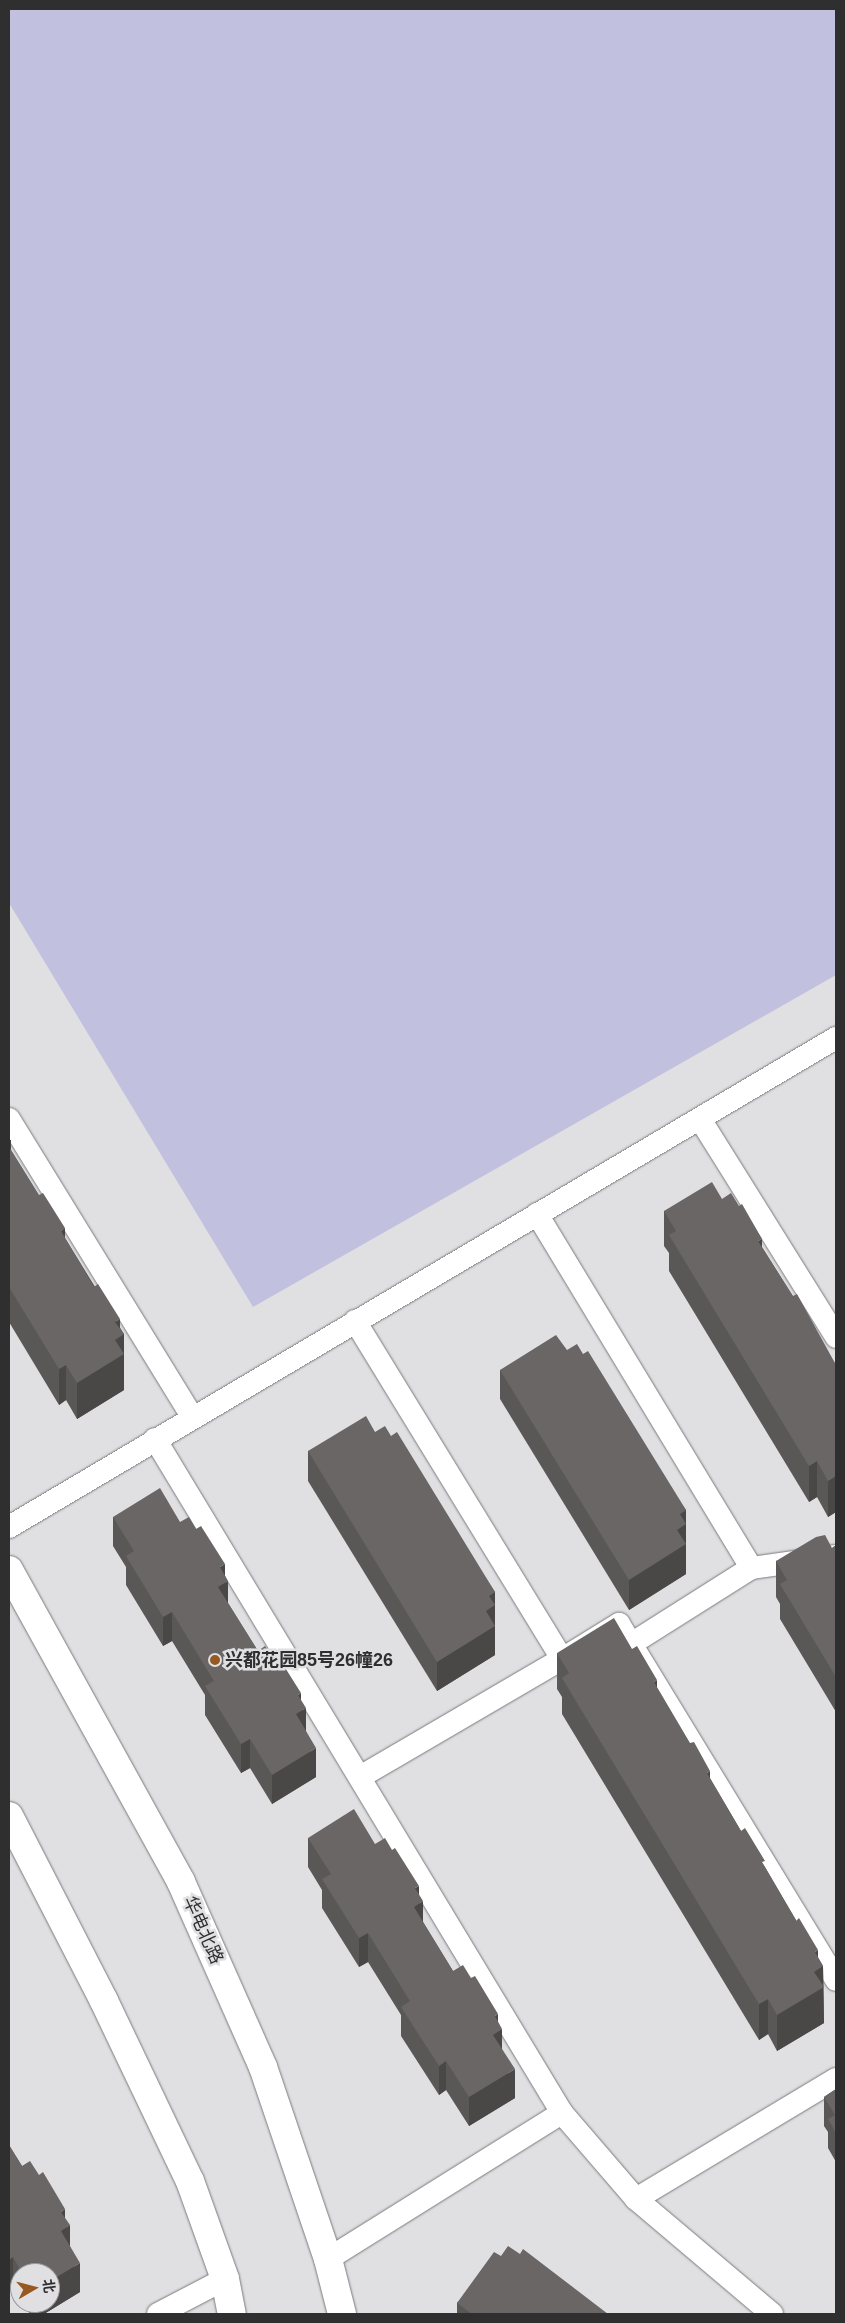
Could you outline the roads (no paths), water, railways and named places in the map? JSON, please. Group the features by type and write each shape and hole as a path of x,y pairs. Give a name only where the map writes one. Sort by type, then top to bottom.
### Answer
{"main road":[{"name":"华电北路","path":"9,1570 181,1882 263,2067 328,2258 342,2314"},
{"path":"9,1816 104,2001 186,2173 224,2279 232,2314"}],"lane":[{"path":"9,1527 836,1038"},
{"path":"9,1119 192,1418"},
{"path":"700,1119 836,1336"},
{"path":"537,1214 751,1568"},
{"path":"355,1321 562,1659"},
{"path":"155,1439 562,2113 636,2199 772,2314"},
{"path":"631,1644 751,1568 836,1556"},
{"path":"360,1778 619,1624 836,1980"},
{"path":"636,2199 836,2079"},
{"path":"328,2258 562,2113"},
{"path":"158,2314 224,2279"}],"place":[{"name":"兴都花园85号26幢26","path":"215,1660"}]}
